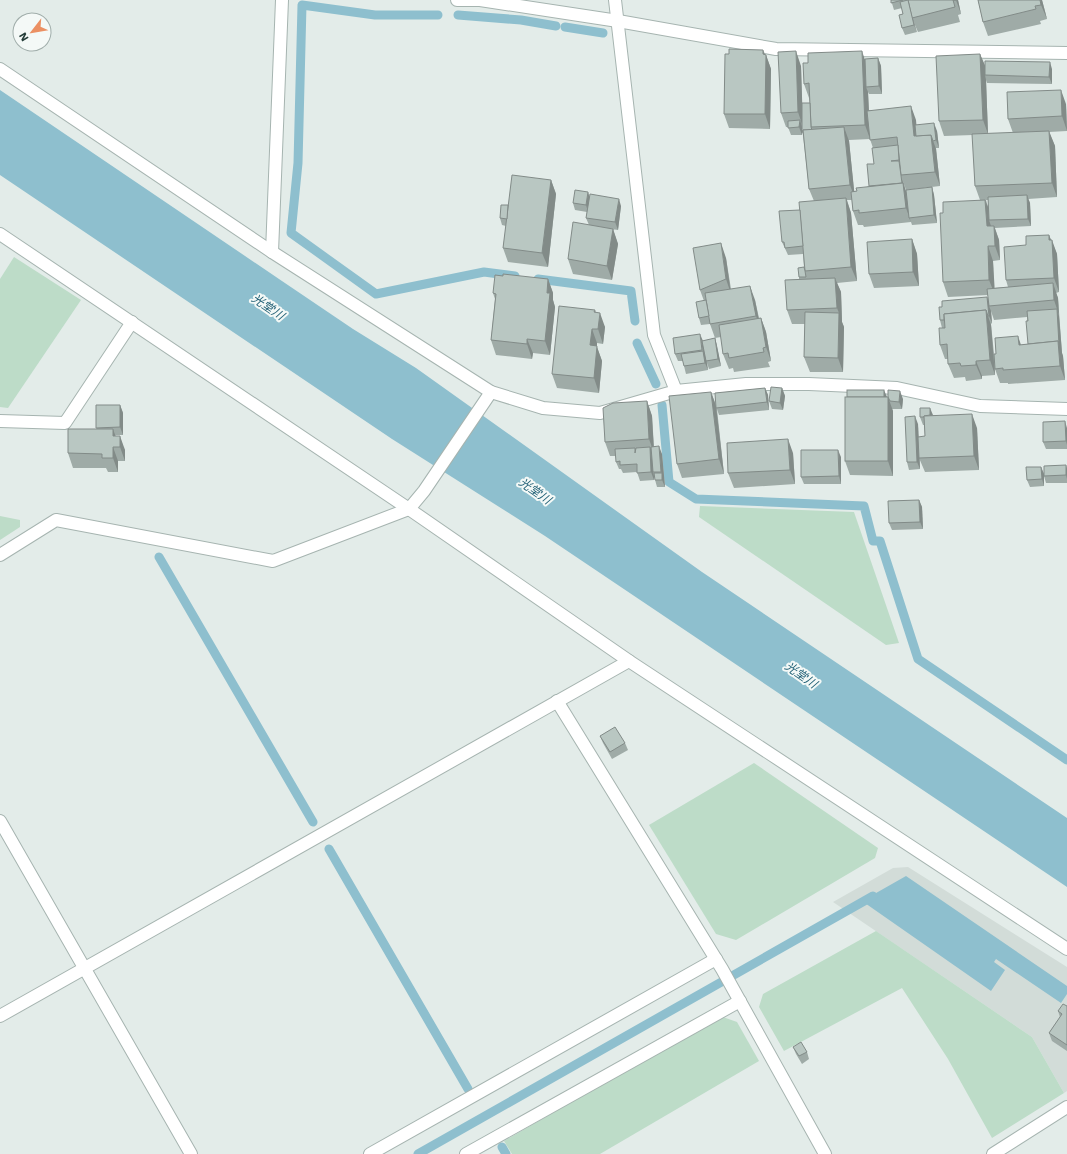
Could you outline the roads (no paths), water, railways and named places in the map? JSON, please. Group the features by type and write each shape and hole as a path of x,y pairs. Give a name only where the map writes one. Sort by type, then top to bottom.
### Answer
{"street":[{"path":"272,252 282,0"},
{"path":"457,0 480,0 618,21 776,49 1067,53"},
{"path":"615,0 654,336 676,391"},
{"path":"0,69 488,395 543,408 600,413 676,391 746,384 809,384 897,388 980,406 1067,409"},
{"path":"0,234 409,509 629,661 1067,949"},
{"path":"0,421 65,423 132,322"},
{"path":"0,555 56,520 273,561 409,509 424,491 488,395"},
{"path":"0,1016 629,661"},
{"path":"557,701 719,964 825,1154"},
{"path":"0,821 191,1154"},
{"path":"370,1154 719,964"},
{"path":"466,1154 737,997"},
{"path":"993,1154 1067,1107"}],"water":[{"name":"光堂川","path":"0,90 353,329 416,368 702,572 1067,818 1067,887 545,536 392,439 0,175"},
{"path":"906,876 1067,986 1067,994 1061,1003 996,959 994,962 1005,970 991,991 862,901"}],"waterway":[{"path":"438,15 375,15 302,5 298,163 291,233 376,294 484,272 515,276"},
{"path":"458,15 521,20 556,26"},
{"path":"565,27 603,33"},
{"path":"538,279 631,291 635,321"},
{"path":"637,343 656,384"},
{"path":"662,405 669,482 696,499 864,506 873,541 880,541 918,659 1067,760"},
{"path":"159,557 313,822"},
{"path":"329,849 468,1089"},
{"path":"418,1154 873,896"},
{"path":"502,1147 506,1154"}]}
